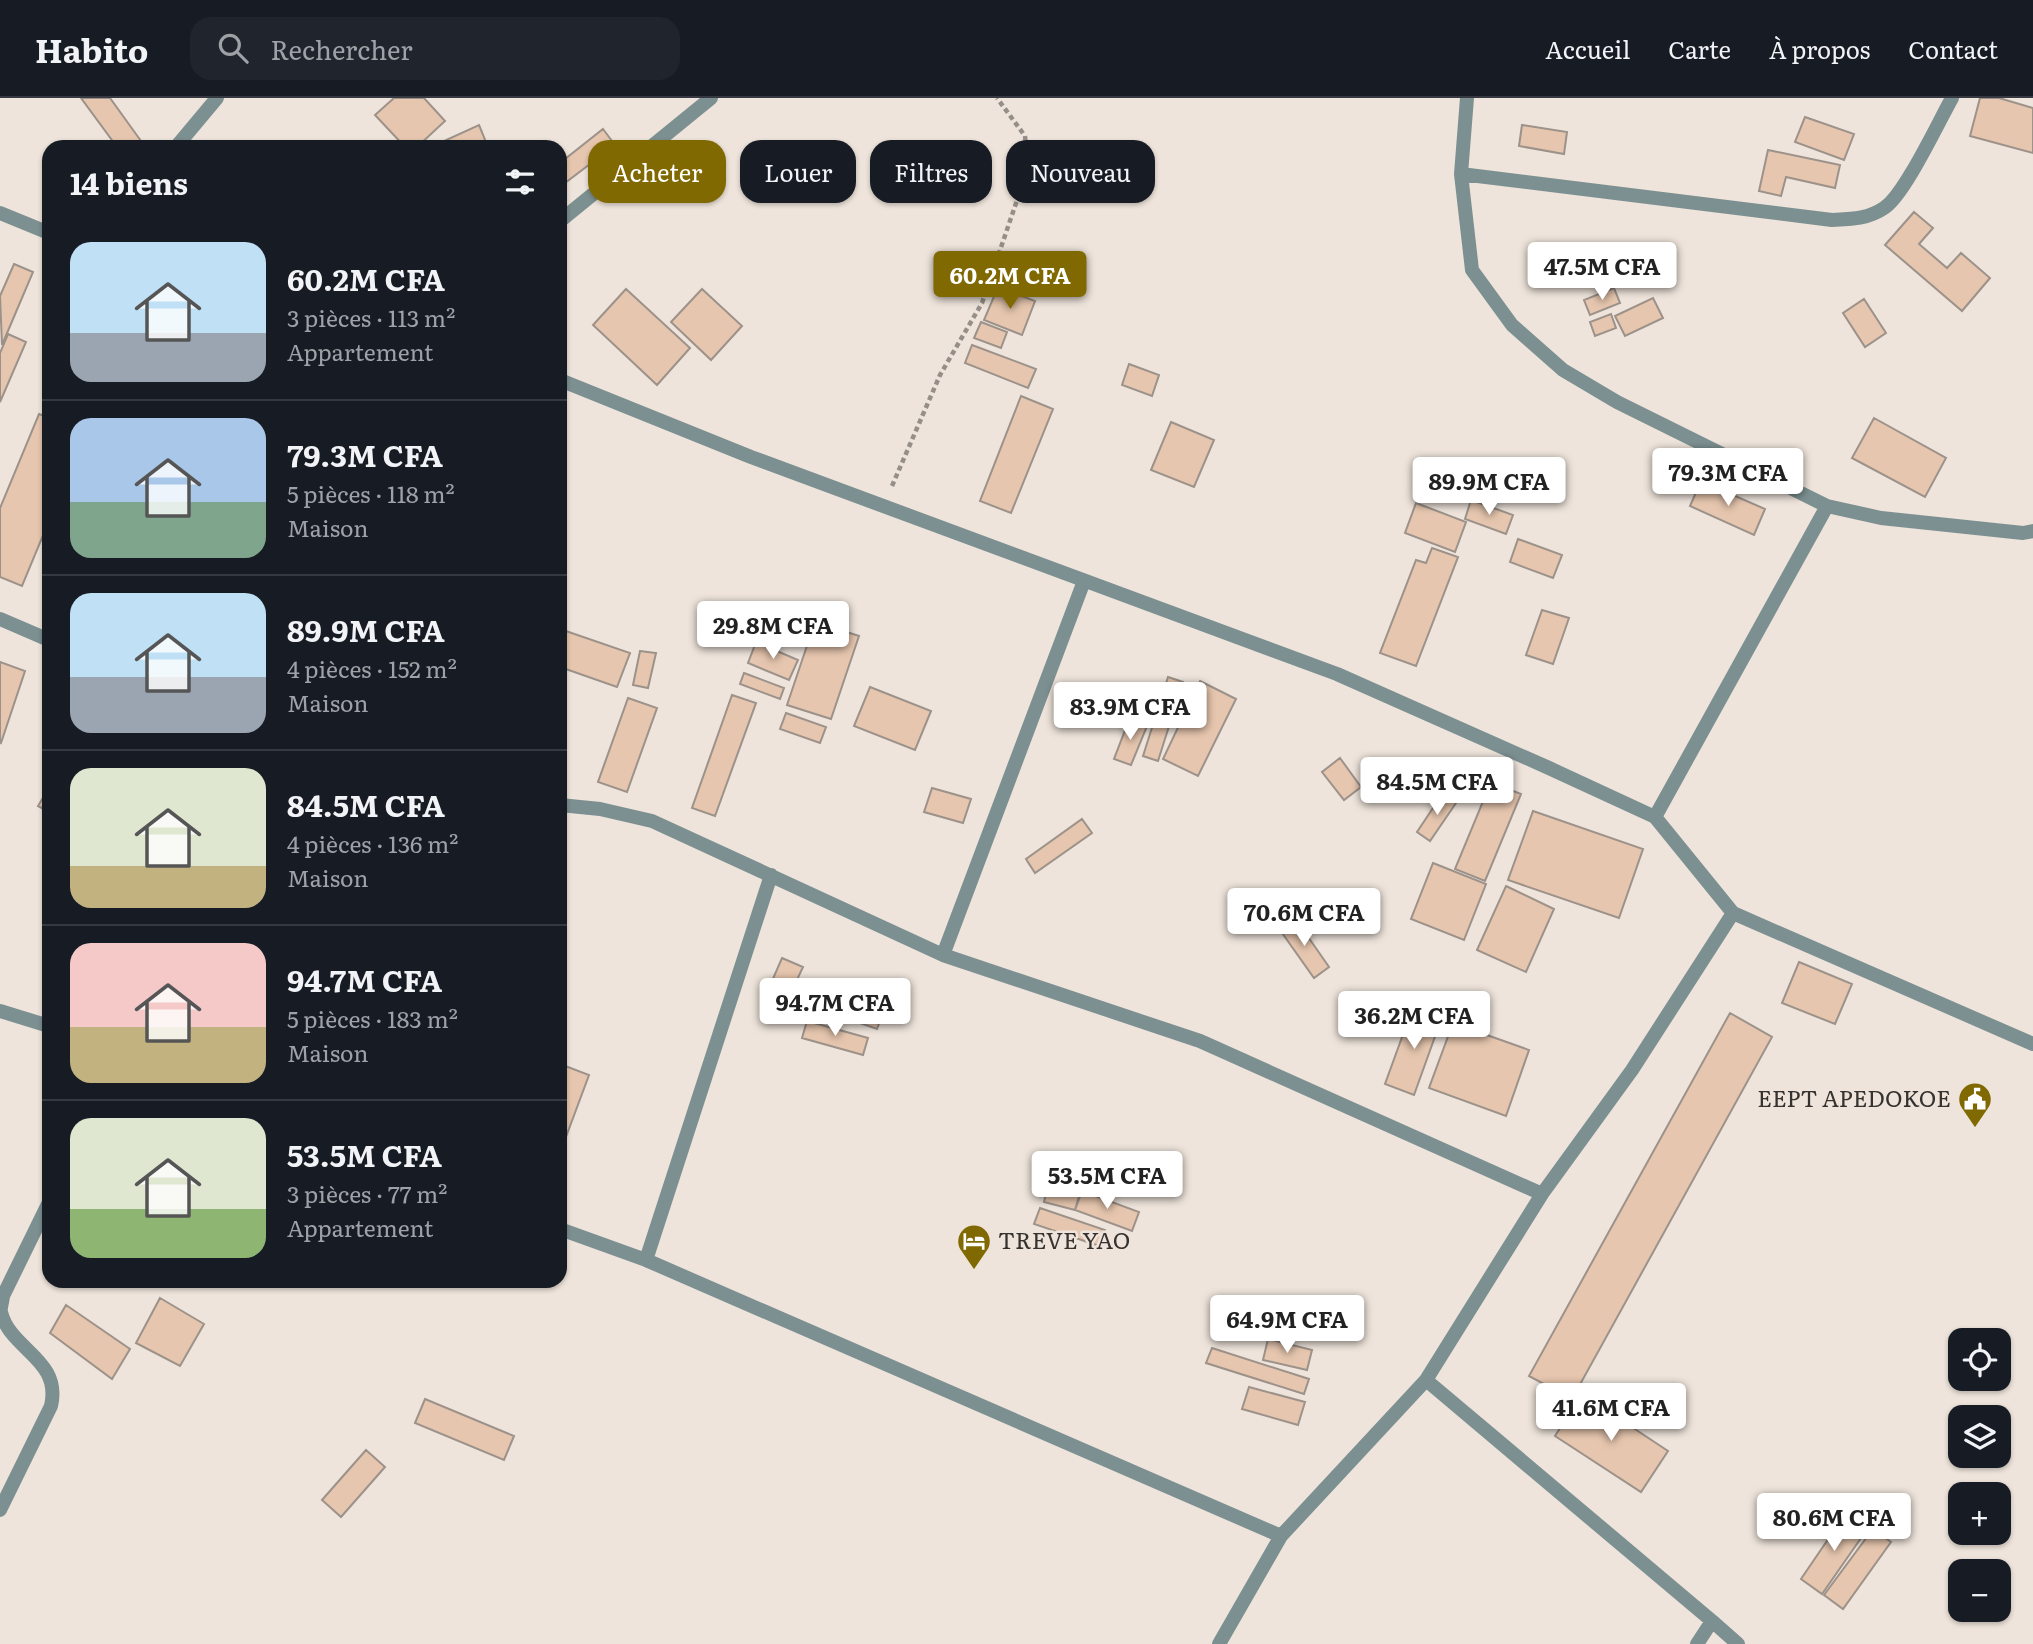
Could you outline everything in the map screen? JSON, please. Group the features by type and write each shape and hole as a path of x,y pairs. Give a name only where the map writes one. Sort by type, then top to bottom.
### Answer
{"street":[{"path":"182,140 217,98"},
{"path":"567,215 711,98"},
{"path":"1466,98 1461,174 1472,270 1512,325 1563,370 1617,402 1827,506 1881,518 2030,535"},
{"path":"1461,174 1832,220 1860,219 1886,208 1901,188 1952,98"},
{"path":"0,213 42,230"},
{"path":"567,383 883,507 1337,674 1655,817 1733,913 2033,1044"},
{"path":"1655,817 1827,506"},
{"path":"943,955 1084,581"},
{"path":"0,619 42,637"},
{"path":"567,806 600,809 652,821 943,955 1200,1041 1542,1194"},
{"path":"646,1260 771,875"},
{"path":"1219,1644 1281,1536 1426,1380 1542,1194 1632,1070 1733,913"},
{"path":"0,1011 42,1024"},
{"path":"0,1510 51,1406 54,1390 47,1371 1,1312 3,1296 42,1216"},
{"path":"567,1232 646,1260 1281,1536"},
{"path":"1426,1380 1738,1644"},
{"path":"1697,1644 1712,1621"}],"path":[{"path":"883,507 940,375 982,303 1028,167 1025,136 997,98"}],"building":[{"path":"81,98 110,98 140,140 112,140"},
{"path":"394,98 424,98 445,121 425,140 398,140 375,115"},
{"path":"1980,98 1999,98 2033,108 2033,153 1970,136"},
{"path":"1805,117 1854,134 1844,160 1795,142"},
{"path":"479,125 485,140 446,140"},
{"path":"1522,125 1567,132 1564,154 1519,146"},
{"path":"603,129 611,140 589,140"},
{"path":"588,141 588,166 567,181 567,157"},
{"path":"1768,150 1840,165 1835,188 1786,177 1781,196 1759,191"},
{"path":"1914,212 1933,228 1919,244 1947,268 1961,253 1990,278 1962,311 1885,245"},
{"path":"14,264 33,272 2,345 0,296"},
{"path":"998,287 1035,301 1022,335 984,320"},
{"path":"1614,288 1620,303 1590,315 1584,300"},
{"path":"626,289 690,348 657,385 593,325"},
{"path":"702,289 742,326 711,360 671,322"},
{"path":"1653,298 1663,318 1625,336 1615,316"},
{"path":"1864,299 1886,333 1865,347 1843,313"},
{"path":"1611,314 1616,328 1595,336 1590,322"},
{"path":"981,322 1007,332 1001,348 974,338"},
{"path":"8,334 26,342 0,402 0,353"},
{"path":"972,345 1036,369 1028,388 965,363"},
{"path":"1129,364 1159,375 1152,396 1122,385"},
{"path":"1021,396 1053,409 1011,513 980,501"},
{"path":"39,414 42,415 42,538 22,586 0,577 0,508"},
{"path":"1874,418 1946,458 1925,497 1852,458"},
{"path":"1171,422 1214,440 1194,487 1151,470"},
{"path":"1701,481 1765,509 1754,535 1690,506"},
{"path":"1471,500 1513,515 1506,534 1465,519"},
{"path":"1416,503 1466,522 1455,552 1405,533"},
{"path":"1518,539 1562,555 1553,578 1510,562"},
{"path":"1432,548 1458,557 1416,666 1380,653 1416,560 1426,563"},
{"path":"1542,610 1569,618 1553,664 1526,655"},
{"path":"815,622 859,636 831,719 787,705"},
{"path":"567,631 630,653 617,687 567,669"},
{"path":"756,642 798,660 789,680 748,663"},
{"path":"640,651 656,653 648,688 633,685"},
{"path":"0,662 25,671 1,743 0,742"},
{"path":"744,673 784,688 780,699 740,684"},
{"path":"1168,677 1183,682 1158,761 1143,756"},
{"path":"1200,681 1236,699 1198,776 1163,759"},
{"path":"870,687 931,711 915,750 854,726"},
{"path":"732,695 756,703 715,816 692,808"},
{"path":"628,698 657,708 627,792 598,782"},
{"path":"786,713 826,727 820,743 780,729"},
{"path":"1129,720 1147,726 1131,765 1114,759"},
{"path":"1340,758 1361,787 1344,800 1322,772"},
{"path":"1430,767 1446,775 1438,792 1420,784"},
{"path":"1491,782 1521,794 1485,881 1455,869"},
{"path":"932,788 971,799 963,823 924,812"},
{"path":"1443,793 1456,803 1430,841 1417,832"},
{"path":"1533,811 1643,849 1619,918 1508,880"},
{"path":"1082,819 1092,833 1035,873 1026,859"},
{"path":"1433,863 1486,884 1464,940 1411,919"},
{"path":"1506,886 1554,909 1526,972 1477,950"},
{"path":"1295,918 1329,967 1314,978 1280,930"},
{"path":"782,958 803,967 788,999 768,990"},
{"path":"1799,962 1852,984 1835,1024 1782,1003"},
{"path":"871,987 890,994 877,1029 857,1022"},
{"path":"1413,1007 1442,1017 1414,1095 1385,1084"},
{"path":"1730,1013 1772,1037 1572,1399 1529,1376"},
{"path":"807,1021 868,1038 863,1055 802,1038"},
{"path":"1453,1023 1529,1050 1506,1116 1429,1088"},
{"path":"567,1067 589,1075 567,1134"},
{"path":"1053,1166 1085,1175 1075,1210 1044,1202"},
{"path":"1082,1191 1139,1212 1132,1231 1075,1210"},
{"path":"1040,1208 1105,1230 1099,1246 1034,1224"},
{"path":"160,1298 204,1324 180,1366 136,1343"},
{"path":"66,1305 130,1349 112,1379 50,1333"},
{"path":"1268,1339 1312,1350 1307,1370 1263,1360"},
{"path":"1212,1348 1309,1379 1304,1394 1206,1363"},
{"path":"1249,1387 1305,1402 1298,1425 1242,1409"},
{"path":"1582,1394 1668,1451 1641,1492 1555,1436"},
{"path":"425,1399 514,1436 504,1460 415,1423"},
{"path":"366,1450 385,1467 341,1517 322,1500"},
{"path":"1846,1513 1868,1528 1822,1594 1801,1579"},
{"path":"1873,1529 1891,1542 1843,1609 1824,1595"}],"place":[{"name":"EEPT APEDOKOE","path":"1975,1129"},
{"name":"TREVE YAO","path":"974,1271"}]}
